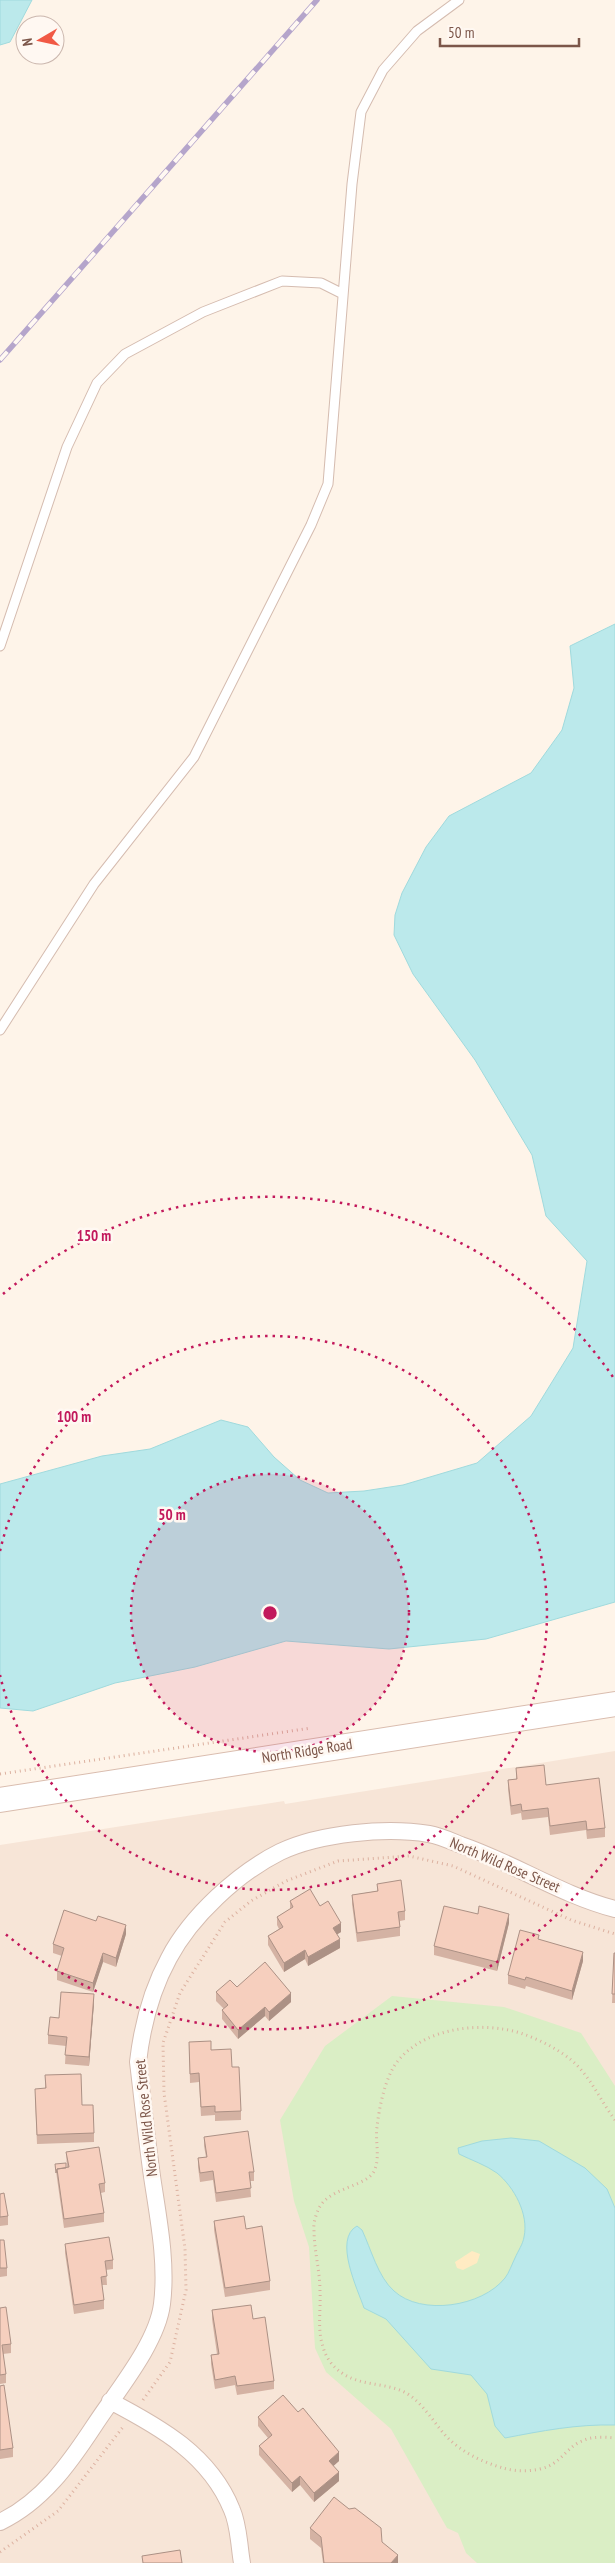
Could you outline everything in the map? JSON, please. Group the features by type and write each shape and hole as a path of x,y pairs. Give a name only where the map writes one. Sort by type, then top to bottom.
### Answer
{"main road":[{"name":"North Ridge Road","path":"0,1800 615,1704"}],"street":[{"name":"North Wild Rose Street","path":"0,2522 15,2515 39,2496 57,2478 110,2401 155,2328 162,2304 162,2242 138,2062 141,2036 169,1957 203,1910 237,1880 281,1852 332,1836 381,1830 430,1834 490,1855 550,1884 599,1905 615,1909"},
{"path":"110,2401 153,2423 191,2451 210,2470 233,2511 242,2563"}],"lane":[{"path":"0,1030 94,884 194,757 311,525 328,484 352,184 361,112 383,70 417,31 459,0"},
{"path":"0,646 67,447 97,383 125,354 203,312 282,281 321,283 343,294"}],"path":[{"path":"0,1774 320,1727"},
{"path":"0,2552 58,2511 170,2362 186,2290 184,2249 164,2093 163,2043 180,1993 225,1922 251,1901 286,1881 338,1861 409,1856 453,1866 571,1920 615,1934"},
{"path":"615,2120 583,2072 572,2060 552,2046 504,2029 478,2028 438,2034 424,2040 401,2058 393,2068 387,2082 377,2127 377,2162 374,2172 368,2178 340,2189 326,2198 319,2208 314,2230 320,2290 320,2334 323,2349 330,2362 341,2373 355,2380 394,2388 411,2396 447,2437 467,2454 504,2468 529,2470 550,2466 576,2444 586,2439 615,2438"}],"shaded area":[{"path":"615,1751 615,2563 0,2563 0,1845 284,1801 285,1804"}],"green space":[{"path":"392,1996 504,2007 581,2033 615,2086 615,2563 477,2563 466,2553 458,2533 447,2528 391,2429 326,2372 315,2348 309,2247 294,2201 280,2120 325,2046"}],"sand":[{"path":"472,2251 480,2254 477,2263 463,2270 457,2268 455,2262"}],"water":[{"path":"0,0 32,0 24,15 15,15 15,32 10,42 0,45"},
{"path":"615,624 615,1602 486,1639 389,1649 286,1641 195,1667 115,1683 33,1711 0,1708 0,1484 102,1456 150,1449 221,1420 248,1427 274,1457 300,1480 328,1493 364,1491 403,1485 477,1463 531,1416 573,1348 587,1261 546,1216 532,1155 475,1060 413,974 394,935 395,915 402,893 426,847 449,816 531,773 562,730 574,688 570,646"},
{"path":"511,2138 539,2141 585,2168 607,2189 615,2208 615,2425 573,2427 505,2438 495,2426 487,2394 471,2375 431,2369 386,2319 364,2308 353,2278 347,2253 347,2242 350,2233 357,2226 362,2230 375,2262 388,2285 406,2299 420,2304 435,2306 451,2305 482,2296 495,2288 505,2278 522,2245 525,2228 522,2210 514,2193 497,2173 459,2154 458,2148 482,2141"}],"building":[{"path":"544,1765 546,1785 599,1778 605,1828 587,1830 586,1821 550,1826 548,1808 522,1811 521,1804 511,1806 508,1780 517,1779 516,1768"},
{"path":"401,1880 405,1911 398,1912 400,1927 357,1933 352,1895 378,1891 377,1884"},
{"path":"310,1889 320,1906 328,1901 341,1923 333,1928 340,1939 308,1957 305,1950 284,1963 268,1936 283,1927 277,1917 293,1907 290,1901"},
{"path":"444,1906 478,1914 479,1906 509,1914 497,1962 434,1946"},
{"path":"64,1910 96,1921 98,1916 126,1925 116,1958 103,1953 93,1983 57,1971 64,1948 53,1944"},
{"path":"520,1930 539,1935 538,1939 583,1952 572,1991 526,1977 525,1980 508,1975"},
{"path":"614,1953 615,1994 612,1994"},
{"path":"265,1962 291,1993 269,2012 265,2007 238,2030 222,2010 228,2005 216,1992 230,1980 237,1987"},
{"path":"61,1992 94,1994 89,2057 65,2055 67,2037 48,2035 50,2017 59,2018"},
{"path":"211,2041 211,2050 231,2049 232,2067 239,2067 241,2111 215,2112 215,2106 201,2107 199,2073 190,2074 189,2042"},
{"path":"81,2074 82,2105 93,2105 94,2133 37,2135 35,2089 46,2088 45,2075"},
{"path":"248,2131 254,2172 249,2172 251,2188 216,2193 213,2171 200,2173 198,2158 207,2157 204,2137"},
{"path":"99,2147 105,2183 99,2184 104,2213 64,2219 57,2169 69,2167 66,2152"},
{"path":"66,2163 66,2168 57,2169 56,2173 55,2164"},
{"path":"4,2193 8,2216 0,2217 0,2194"},
{"path":"244,2216 246,2229 262,2226 270,2281 225,2288 214,2221"},
{"path":"109,2237 113,2260 105,2261 107,2276 101,2277 104,2300 74,2305 65,2244"},
{"path":"0,2240 4,2240 7,2268 0,2268"},
{"path":"251,2305 253,2319 265,2317 274,2381 237,2386 235,2376 215,2380 211,2355 219,2354 212,2310"},
{"path":"6,2307 11,2344 2,2345 6,2374 0,2375 0,2308"},
{"path":"4,2385 13,2448 0,2450 0,2386"},
{"path":"283,2395 298,2412 303,2408 339,2452 329,2461 339,2472 314,2493 300,2476 292,2483 259,2446 272,2435 258,2417"},
{"path":"334,2497 349,2509 355,2508 381,2528 382,2542 398,2555 391,2563 324,2563 321,2537 310,2528"},
{"path":"180,2550 182,2563 143,2563 142,2556"}],"railway":[{"path":"0,360 317,0"}]}
